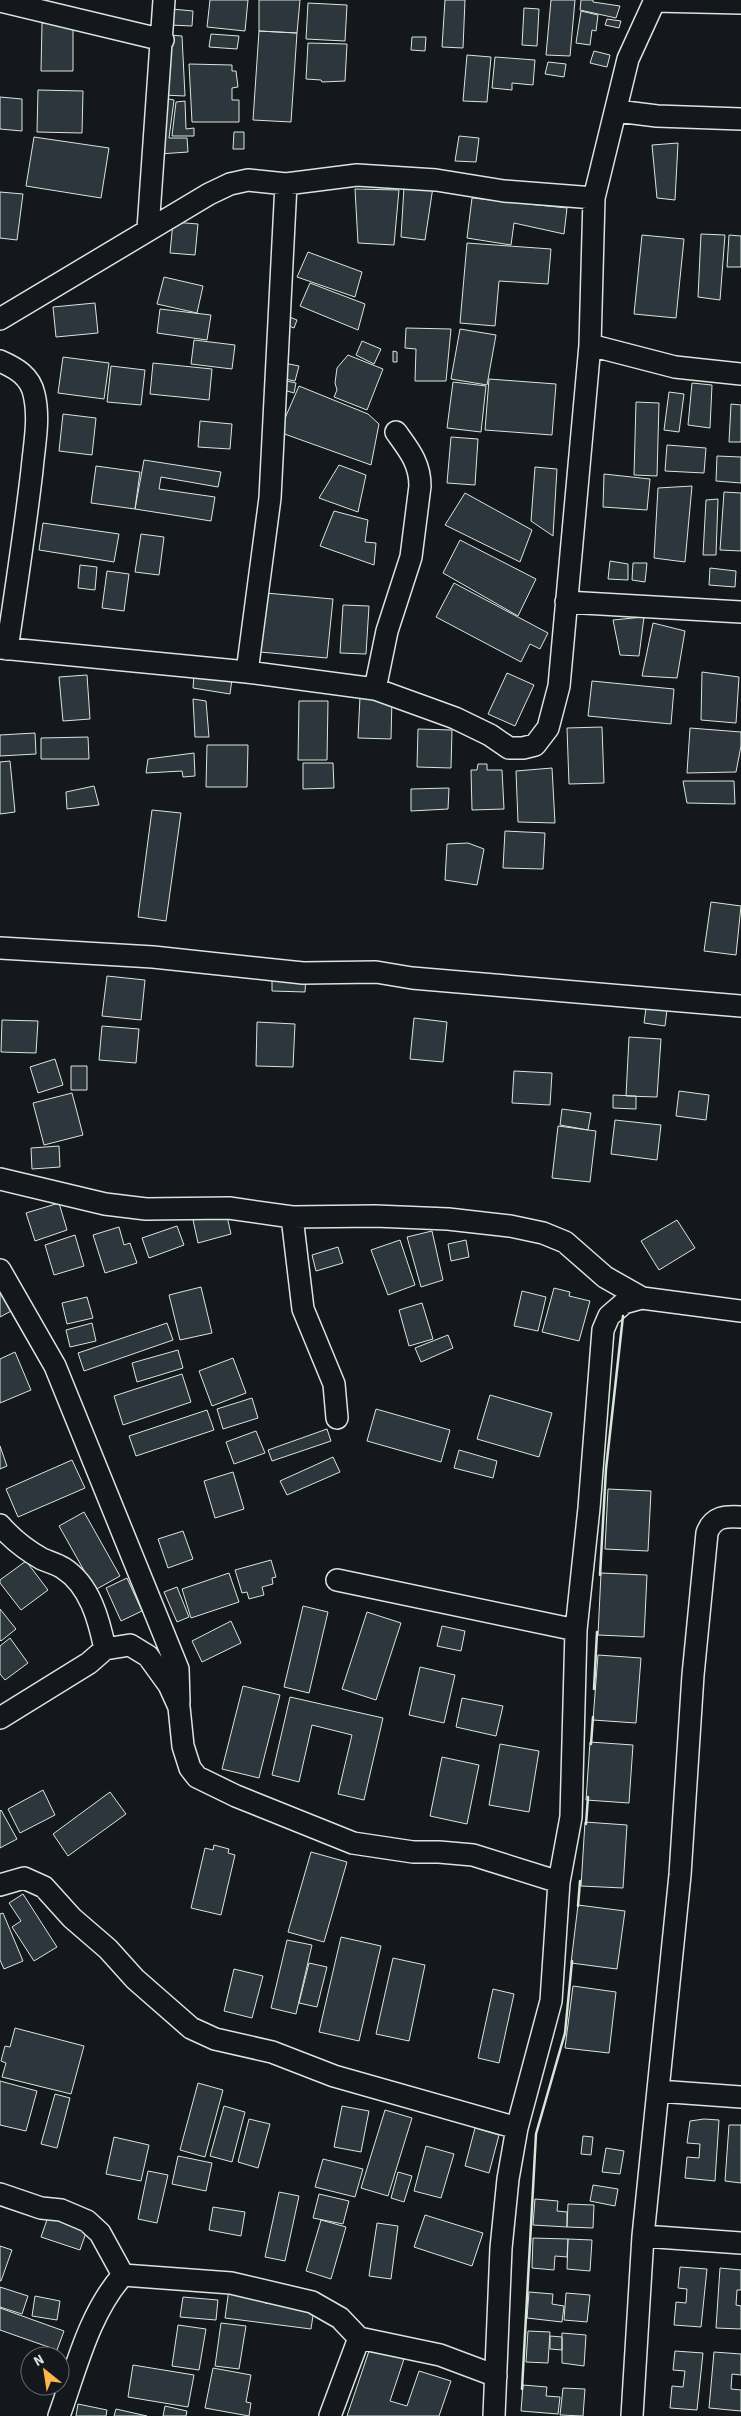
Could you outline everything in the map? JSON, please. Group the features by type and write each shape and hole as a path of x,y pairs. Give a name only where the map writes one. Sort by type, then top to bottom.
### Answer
{"street":[{"path":"47,12 70,0"},
{"path":"148,229 164,0"},
{"path":"0,361 16,368 26,377 34,393 37,418 27,512 4,648 247,672 375,689 455,718 490,735 509,748 523,748 535,745 548,728 559,686 590,345 594,198 617,111 628,59 655,0 741,3"},
{"path":"0,1 162,40"},
{"path":"617,111 657,116 741,119"},
{"path":"0,319 209,194 230,184 248,180 286,184 357,176 436,180 504,192 594,198"},
{"path":"247,672 270,498 286,184"},
{"path":"590,345 674,367 741,374"},
{"path":"375,689 384,640 411,557 420,486 420,474 415,457 396,432"},
{"path":"566,602 741,612"},
{"path":"0,948 153,957 303,973 376,972 412,978 741,1006"},
{"path":"0,1179 105,1204 146,1209 229,1208 292,1217 430,1219 510,1226 543,1233 565,1242 605,1277 642,1298 741,1311"},
{"path":"292,1217 303,1309 334,1384 337,1418"},
{"path":"0,1270 55,1366 178,1669 183,1746 190,1768 197,1777 236,1796 353,1843 413,1852 439,1852 473,1856 558,1882"},
{"path":"605,1277 609,1316"},
{"path":"494,2416 500,2248 508,2180 517,2128 551,2001 558,1882 571,1817 576,1630 589,1508 603,1330 609,1316 624,1303 642,1298"},
{"path":"632,2416 643,2236 680,1875 693,1675 707,1533 709,1526 724,1516 741,1517"},
{"path":"0,1525 11,1538 42,1558 64,1568 81,1584 93,1606 105,1649"},
{"path":"337,1580 576,1630"},
{"path":"0,1718 89,1663 105,1649 130,1646 148,1656 169,1685 179,1707"},
{"path":"0,1884 24,1878 44,1887 72,1918 108,1949 135,1979 191,2028 215,2038 272,2052 334,2076 517,2128"},
{"path":"658,2091 741,2097"},
{"path":"0,2194 41,2208 61,2210 87,2221 100,2233 123,2275"},
{"path":"643,2236 741,2243"},
{"path":"123,2275 231,2284 304,2300 340,2318 359,2338 440,2355 496,2376"},
{"path":"59,2416 84,2344 107,2298 123,2275"},
{"path":"330,2416 359,2338"}],"building":[{"path":"210,0 248,0 245,31 207,27"},
{"path":"259,0 300,0 297,33 259,31"},
{"path":"445,0 465,0 463,48 442,47"},
{"path":"551,0 575,0 570,56 546,55"},
{"path":"581,0 593,0 593,2 620,6 616,18 580,10"},
{"path":"308,3 347,5 345,41 306,39"},
{"path":"524,8 539,9 537,46 522,45"},
{"path":"172,9 193,11 192,26 170,25"},
{"path":"581,11 598,15 596,31 592,30 590,45 576,43"},
{"path":"607,19 621,21 619,28 605,25"},
{"path":"42,23 73,23 73,71 41,71"},
{"path":"259,31 297,33 291,122 253,120"},
{"path":"211,34 239,36 237,49 209,47"},
{"path":"170,35 182,36 185,96 163,95"},
{"path":"412,37 426,37 425,51 411,50"},
{"path":"308,43 347,44 345,81 322,82 321,80 306,79"},
{"path":"594,51 610,55 607,67 590,63"},
{"path":"467,55 491,57 487,102 463,101"},
{"path":"495,57 535,60 533,85 512,83 512,90 492,88"},
{"path":"548,62 566,64 564,77 545,74"},
{"path":"189,64 232,65 232,71 236,71 238,87 232,88 232,100 239,100 239,122 192,122"},
{"path":"38,90 83,91 82,133 37,132"},
{"path":"0,97 22,99 22,131 0,129"},
{"path":"163,98 174,100 169,138 187,138 188,152 159,154"},
{"path":"185,101 186,129 194,128 194,136 172,136 176,102"},
{"path":"234,132 244,132 244,149 233,149"},
{"path":"459,136 479,138 476,162 455,161"},
{"path":"34,137 109,148 101,198 26,186"},
{"path":"678,143 675,200 657,198 652,145"},
{"path":"404,187 433,187 425,240 401,237"},
{"path":"355,189 399,190 394,245 358,243"},
{"path":"0,192 23,194 17,240 0,238"},
{"path":"472,198 567,208 564,234 514,223 511,245 467,238"},
{"path":"173,222 198,224 195,255 170,253"},
{"path":"701,234 725,235 720,300 698,297"},
{"path":"642,235 684,239 676,318 634,314"},
{"path":"729,235 741,236 741,267 727,267"},
{"path":"467,243 551,249 548,284 499,281 495,326 460,323"},
{"path":"308,252 362,272 355,297 297,277"},
{"path":"164,277 203,286 197,313 157,304"},
{"path":"310,283 365,304 358,330 300,306"},
{"path":"95,303 98,333 56,337 53,307"},
{"path":"160,309 211,315 207,340 157,333"},
{"path":"287,316 297,320 294,328 284,324"},
{"path":"406,328 451,329 446,381 415,381 416,349 405,348"},
{"path":"460,329 496,335 487,385 451,379"},
{"path":"194,340 235,345 232,369 191,364"},
{"path":"362,341 381,349 374,364 356,355"},
{"path":"393,351 397,352 397,362 393,362"},
{"path":"348,355 383,369 367,410 334,397 337,390 335,383 337,368"},
{"path":"63,357 109,363 104,399 58,393"},
{"path":"153,363 212,369 209,400 150,394"},
{"path":"284,363 299,366 295,381 280,378"},
{"path":"111,366 145,370 141,405 107,402"},
{"path":"489,379 556,384 552,435 485,430"},
{"path":"282,380 296,383 294,393 280,389"},
{"path":"453,382 486,386 481,432 447,428"},
{"path":"692,383 712,385 710,428 688,425"},
{"path":"299,386 368,414 379,424 371,465 279,432"},
{"path":"669,392 684,394 679,432 664,430"},
{"path":"636,402 659,403 657,476 634,475"},
{"path":"731,404 741,405 741,442 729,442"},
{"path":"63,414 96,418 92,455 59,451"},
{"path":"200,421 232,424 230,449 198,447"},
{"path":"451,437 478,439 475,485 447,483"},
{"path":"667,445 706,448 704,473 665,471"},
{"path":"717,456 741,457 741,483 716,481"},
{"path":"144,460 221,472 218,487 161,477 159,489 215,497 211,521 135,509"},
{"path":"339,465 366,475 358,512 319,498"},
{"path":"96,466 140,472 135,509 91,503"},
{"path":"535,467 557,469 553,536 531,521"},
{"path":"604,474 650,479 647,510 603,507"},
{"path":"692,486 685,562 654,558 658,488"},
{"path":"724,492 741,493 741,551 720,550"},
{"path":"465,493 532,530 520,562 445,525"},
{"path":"718,499 716,555 703,555 706,500"},
{"path":"334,511 368,520 365,542 376,543 374,565 320,546"},
{"path":"43,523 119,534 114,562 39,550"},
{"path":"141,534 164,537 159,575 135,572"},
{"path":"460,540 536,579 518,616 443,573"},
{"path":"610,561 628,564 628,580 608,579"},
{"path":"633,563 647,563 645,582 632,580"},
{"path":"80,565 97,567 95,590 78,588"},
{"path":"710,568 736,571 735,587 709,585"},
{"path":"107,571 129,574 124,611 102,608"},
{"path":"454,583 548,633 540,649 530,644 521,662 436,617"},
{"path":"266,593 333,599 327,658 260,652"},
{"path":"343,605 369,606 366,654 340,653"},
{"path":"644,617 639,656 620,655 613,620"},
{"path":"653,623 685,631 677,678 642,676"},
{"path":"702,672 739,677 736,723 701,720"},
{"path":"507,673 534,685 515,726 488,714"},
{"path":"87,675 90,719 63,721 59,677"},
{"path":"194,675 232,679 230,694 193,688"},
{"path":"592,681 674,689 671,724 588,716"},
{"path":"360,697 392,698 391,739 358,738"},
{"path":"193,699 206,701 209,737 195,737"},
{"path":"299,701 328,701 327,760 298,760"},
{"path":"602,727 604,783 569,784 567,728"},
{"path":"690,728 741,732 741,746 736,772 687,773"},
{"path":"418,729 452,730 451,768 417,767"},
{"path":"35,733 36,754 0,756 0,735"},
{"path":"88,737 89,759 41,759 41,738"},
{"path":"207,745 248,745 247,787 206,787"},
{"path":"194,753 195,776 183,777 182,771 146,773 148,759"},
{"path":"10,761 15,812 0,814 0,762"},
{"path":"303,763 333,763 334,788 303,789"},
{"path":"478,764 487,764 487,770 502,770 504,809 472,810 471,770 477,770"},
{"path":"552,768 555,823 518,822 516,771"},
{"path":"683,781 734,781 735,804 687,803"},
{"path":"94,786 99,805 67,809 66,792"},
{"path":"449,788 448,809 411,811 411,789"},
{"path":"152,810 181,813 166,921 138,917"},
{"path":"505,831 545,833 543,869 503,868"},
{"path":"468,843 484,849 477,885 445,880 447,844"},
{"path":"711,902 741,906 736,955 704,951"},
{"path":"272,975 306,976 305,992 272,991"},
{"path":"107,976 145,980 141,1020 102,1016"},
{"path":"646,1008 667,1010 665,1026 644,1023"},
{"path":"414,1018 447,1022 443,1062 410,1059"},
{"path":"2,1020 38,1021 36,1053 1,1052"},
{"path":"257,1022 295,1024 293,1067 256,1066"},
{"path":"102,1026 139,1029 136,1063 99,1060"},
{"path":"629,1037 661,1039 657,1097 626,1096"},
{"path":"55,1059 63,1085 38,1093 30,1067"},
{"path":"71,1066 87,1066 87,1090 71,1090"},
{"path":"514,1071 552,1073 550,1105 512,1103"},
{"path":"679,1091 709,1095 706,1120 676,1116"},
{"path":"72,1093 83,1135 44,1145 33,1103"},
{"path":"613,1095 636,1096 636,1109 613,1108"},
{"path":"562,1109 591,1113 588,1130 560,1125"},
{"path":"615,1120 661,1125 657,1160 611,1154"},
{"path":"558,1126 596,1131 590,1182 552,1178"},
{"path":"59,1146 60,1167 32,1169 31,1148"},
{"path":"59,1203 67,1230 35,1241 26,1213"},
{"path":"226,1212 231,1234 198,1243 193,1220"},
{"path":"677,1220 695,1248 659,1270 641,1241"},
{"path":"177,1226 184,1245 149,1258 142,1238"},
{"path":"119,1227 124,1245 130,1243 137,1263 105,1273 93,1235"},
{"path":"432,1231 443,1280 421,1287 407,1237"},
{"path":"75,1235 84,1266 54,1275 45,1245"},
{"path":"400,1240 415,1285 388,1295 371,1250"},
{"path":"466,1240 469,1257 451,1261 448,1244"},
{"path":"338,1247 343,1263 316,1271 312,1255"},
{"path":"201,1287 212,1333 180,1340 169,1295"},
{"path":"554,1288 570,1292 569,1296 590,1301 579,1341 542,1332"},
{"path":"522,1291 546,1297 538,1331 514,1326"},
{"path":"4,1293 13,1310 0,1317 0,1294"},
{"path":"87,1297 93,1318 67,1324 62,1303"},
{"path":"422,1303 433,1339 409,1346 399,1310"},
{"path":"92,1323 96,1341 70,1347 66,1330"},
{"path":"167,1323 173,1340 84,1371 78,1353"},
{"path":"448,1335 453,1348 421,1362 415,1348"},
{"path":"178,1350 183,1368 137,1382 132,1363"},
{"path":"15,1352 31,1390 0,1403 0,1359"},
{"path":"233,1358 246,1393 212,1406 199,1371"},
{"path":"182,1374 191,1402 123,1425 114,1396"},
{"path":"490,1395 552,1413 539,1457 477,1439"},
{"path":"252,1398 258,1418 223,1429 217,1409"},
{"path":"376,1409 450,1430 441,1462 367,1441"},
{"path":"207,1410 214,1430 136,1456 129,1436"},
{"path":"327,1429 331,1441 272,1461 268,1450"},
{"path":"256,1431 265,1453 234,1464 226,1442"},
{"path":"0,1446 7,1466 0,1469"},
{"path":"459,1450 497,1461 493,1478 454,1468"},
{"path":"333,1457 340,1472 287,1495 280,1481"},
{"path":"72,1460 85,1488 18,1517 6,1489"},
{"path":"233,1472 244,1509 215,1518 204,1481"},
{"path":"608,1489 651,1491 648,1551 605,1549"},
{"path":"84,1512 120,1576 95,1590 59,1526"},
{"path":"183,1531 193,1559 168,1568 158,1539"},
{"path":"271,1560 276,1577 272,1578 273,1584 262,1587 264,1595 249,1599 247,1592 242,1593 235,1570"},
{"path":"26,1561 48,1590 21,1610 0,1583 0,1580"},
{"path":"229,1573 239,1602 191,1618 182,1589"},
{"path":"601,1573 647,1575 644,1637 598,1635"},
{"path":"127,1578 142,1611 121,1621 106,1588"},
{"path":"177,1587 189,1617 177,1622 164,1592"},
{"path":"303,1606 328,1612 309,1693 284,1687"},
{"path":"0,1609 16,1629 1,1641 0,1640"},
{"path":"367,1612 401,1623 376,1700 342,1689"},
{"path":"231,1621 241,1643 202,1662 192,1641"},
{"path":"442,1626 465,1631 461,1651 437,1646"},
{"path":"10,1638 28,1663 5,1680 0,1674 0,1646"},
{"path":"598,1655 641,1658 636,1723 593,1720"},
{"path":"420,1667 455,1675 444,1723 409,1715"},
{"path":"243,1686 280,1695 259,1778 222,1769"},
{"path":"290,1697 383,1718 364,1800 338,1794 352,1735 312,1725 299,1782 272,1775"},
{"path":"462,1698 503,1706 496,1736 456,1727"},
{"path":"590,1742 633,1745 629,1803 586,1800"},
{"path":"500,1744 539,1751 529,1812 489,1805"},
{"path":"442,1757 479,1765 467,1824 430,1816"},
{"path":"43,1790 55,1815 20,1833 8,1809"},
{"path":"110,1792 126,1814 68,1856 53,1834"},
{"path":"0,1811 17,1839 0,1848"},
{"path":"585,1822 627,1825 623,1888 581,1886"},
{"path":"214,1845 229,1849 228,1853 235,1855 221,1915 191,1908 205,1848 213,1850"},
{"path":"311,1852 347,1862 324,1942 288,1932"},
{"path":"23,1894 57,1947 34,1961 12,1927 21,1921 9,1903"},
{"path":"578,1905 625,1911 617,1969 571,1963"},
{"path":"3,1913 23,1961 4,1969 0,1960 0,1914"},
{"path":"341,1937 381,1946 359,2041 319,2032"},
{"path":"287,1940 312,1945 296,2014 271,2008"},
{"path":"393,1958 425,1965 409,2041 376,2034"},
{"path":"309,1963 327,1967 317,2007 299,2003"},
{"path":"234,1969 263,1976 252,2018 224,2011"},
{"path":"573,1986 616,1992 609,2053 565,2048"},
{"path":"493,1989 514,1994 499,2063 478,2058"},
{"path":"15,2028 84,2046 71,2094 2,2077 6,2063 1,2061 5,2046 10,2047"},
{"path":"0,2081 37,2091 26,2131 0,2125"},
{"path":"198,2083 223,2090 205,2157 180,2150"},
{"path":"55,2094 70,2098 57,2148 41,2144"},
{"path":"224,2106 245,2112 232,2162 210,2156"},
{"path":"342,2106 369,2111 361,2152 334,2147"},
{"path":"385,2110 412,2118 388,2196 361,2188"},
{"path":"249,2119 270,2124 258,2168 238,2162"},
{"path":"704,2119 719,2120 715,2181 685,2178 687,2157 699,2158 700,2144 687,2143 690,2121"},
{"path":"729,2125 741,2125 741,2183 725,2181"},
{"path":"475,2128 499,2135 489,2173 465,2166"},
{"path":"583,2136 593,2137 591,2155 581,2154"},
{"path":"114,2137 149,2145 141,2181 106,2174"},
{"path":"426,2146 454,2154 441,2198 414,2191"},
{"path":"606,2148 624,2151 620,2174 602,2172"},
{"path":"178,2156 212,2163 206,2191 172,2184"},
{"path":"323,2159 363,2169 355,2197 315,2187"},
{"path":"148,2171 168,2175 157,2223 138,2219"},
{"path":"398,2172 412,2176 404,2202 391,2198"},
{"path":"593,2185 618,2189 615,2206 590,2201"},
{"path":"279,2192 299,2196 285,2261 265,2257"},
{"path":"319,2194 349,2201 343,2224 313,2218"},
{"path":"535,2199 558,2201 557,2211 567,2212 567,2227 533,2225"},
{"path":"568,2204 594,2205 593,2228 567,2227"},
{"path":"213,2207 245,2212 241,2236 209,2230"},
{"path":"49,2214 88,2227 80,2250 41,2237"},
{"path":"425,2215 483,2233 472,2266 414,2247"},
{"path":"321,2220 346,2227 331,2279 306,2271"},
{"path":"377,2223 398,2226 391,2279 369,2276"},
{"path":"533,2238 568,2239 567,2257 555,2256 554,2270 532,2268"},
{"path":"568,2239 592,2240 590,2271 567,2269"},
{"path":"0,2246 12,2250 1,2281 0,2281"},
{"path":"680,2267 707,2269 701,2327 674,2325 676,2302 686,2303 687,2289 678,2288"},
{"path":"720,2268 741,2270 741,2290 737,2290 736,2305 741,2306 741,2329 716,2328"},
{"path":"0,2287 28,2296 22,2314 0,2307"},
{"path":"229,2289 267,2294 265,2303 314,2309 311,2329 225,2318"},
{"path":"529,2292 553,2294 552,2304 564,2306 562,2322 527,2318"},
{"path":"566,2293 590,2295 587,2322 564,2320"},
{"path":"35,2296 60,2301 57,2320 32,2316"},
{"path":"183,2297 218,2300 216,2320 180,2317"},
{"path":"0,2308 64,2331 58,2346 46,2346 0,2330"},
{"path":"221,2323 246,2326 239,2369 215,2366"},
{"path":"178,2325 206,2329 199,2370 172,2366"},
{"path":"528,2331 550,2332 548,2363 526,2362"},
{"path":"562,2333 586,2335 584,2366 562,2363"},
{"path":"550,2336 562,2337 562,2350 550,2349"},
{"path":"370,2348 404,2359 390,2401 407,2406 419,2371 451,2381 439,2416 347,2416"},
{"path":"675,2351 703,2353 697,2410 670,2408 672,2386 683,2387 685,2371 673,2370"},
{"path":"714,2352 741,2354 741,2375 732,2374 731,2389 741,2390 741,2411 709,2408"},
{"path":"133,2365 194,2375 188,2407 128,2397"},
{"path":"213,2368 251,2375 246,2402 251,2403 249,2416 205,2408"},
{"path":"523,2385 547,2387 546,2396 560,2397 558,2414 521,2411"},
{"path":"563,2388 585,2389 583,2416 560,2415"},
{"path":"78,2404 107,2410 106,2416 76,2416"},
{"path":"165,2406 187,2411 186,2416 163,2416"},
{"path":"116,2409 147,2416 114,2416"}],"wall":[{"path":"600,1575 606,1469 623,1316"},
{"path":"594,1689 597,1632"},
{"path":"591,1744 593,1717"},
{"path":"586,1824 588,1797"},
{"path":"578,1906 580,1881"},
{"path":"522,2389 536,2134 565,2033 572,1961"}]}
